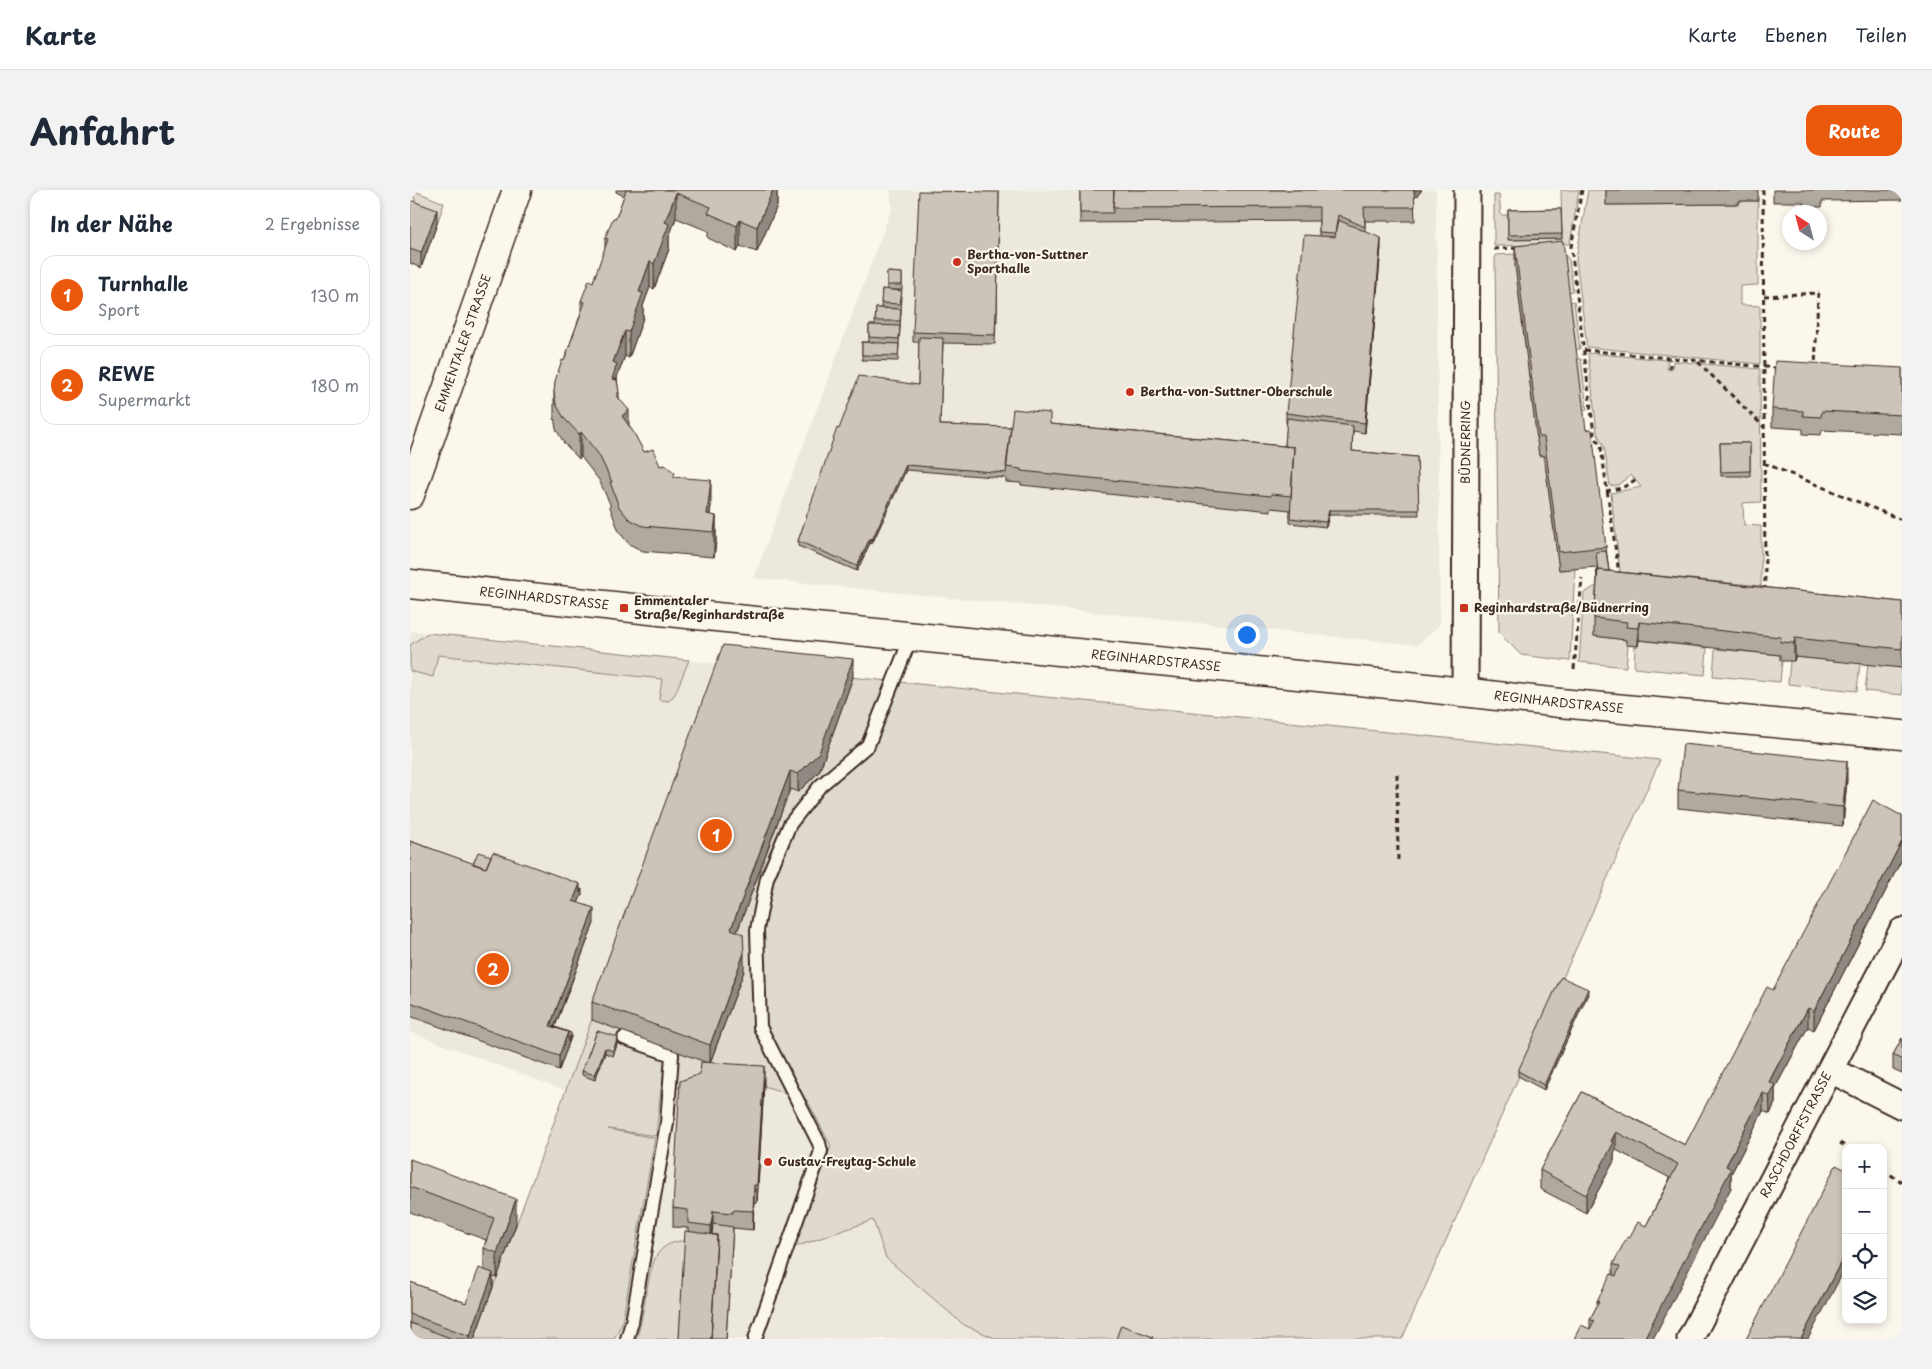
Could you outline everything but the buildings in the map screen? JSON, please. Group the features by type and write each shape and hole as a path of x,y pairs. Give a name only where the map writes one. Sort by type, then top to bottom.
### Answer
{"street":[{"name":"EMMENTALER STRASSE","path":"410,495 517,190"},
{"name":"BÜDNERRING","path":"1465,692 1468,190"},
{"name":"REGINHARDSTRASSE","path":"410,584 911,637 1465,692 1560,704 1902,735"},
{"name":"RASCHDORFFSTRASSE","path":"1690,1339 1902,932"},
{"path":"1831,1070 1902,1106"}],"lane":[{"path":"755,1339 820,1151 819,1143 760,1027 757,930 767,878 790,824 820,786 868,745 911,637"},
{"path":"624,1038 672,1055 667,1123 632,1322 627,1339"}],"path":[{"path":"1582,190 1571,247 1594,434 1601,447 1618,574 1628,575"},
{"path":"1756,591 1766,592 1763,190"},
{"path":"1562,247 1571,247"},
{"path":"1488,249 1524,248"},
{"path":"1764,296 1818,293 1815,371 1806,370"},
{"path":"1584,350 1764,368 1781,368"},
{"path":"1670,358 1670,369"},
{"path":"1698,361 1764,427"},
{"path":"1764,463 1902,520"},
{"path":"1606,491 1622,488 1636,480"},
{"path":"1574,669 1582,578"},
{"path":"1397,774 1398,862"},
{"path":"1887,1173 1902,1182"}],"shaded area":[{"name":"Bertha-von-Suttner-Oberschule","path":"890,190 1436,190 1440,624 1418,645 754,578 892,207"},
{"path":"1561,190 1579,190 1570,244 1494,246 1494,195 1499,195 1501,215 1508,215 1509,240 1562,239"},
{"path":"1588,190 1606,190 1606,205 1739,204 1739,201 1758,201 1758,285 1740,286 1740,305 1760,306 1760,364 1587,347 1576,259"},
{"path":"415,191 444,203 437,224 410,214 410,208 415,209 415,198 413,197"},
{"path":"1561,252 1569,259 1573,291 1567,292 1515,265 1539,455 1544,455 1559,570 1575,569 1570,661 1521,655 1499,633 1495,255"},
{"path":"1574,301 1580,349 1574,349 1568,302"},
{"path":"1588,353 1668,360 1667,369 1672,370 1673,361 1760,369 1761,502 1743,503 1744,525 1761,526 1761,586 1620,572 1611,493 1641,487 1631,475 1618,485 1610,486 1604,446 1597,433"},
{"path":"1575,359 1581,359 1587,409 1582,411"},
{"path":"1598,585 1594,636 1627,640 1626,667 1579,662 1584,593"},
{"name":"Gustav-Freytag-Schule","path":"410,631 723,664 566,1090 764,1086 1419,1299 1402,1339 474,1339 566,1091 410,1032"},
{"path":"428,633 689,660 675,694 669,701 659,700 662,679 438,655 433,677 410,671 410,645"},
{"path":"1639,640 1707,648 1705,675 1634,668 1635,646"},
{"path":"1715,649 1781,655 1780,682 1713,676"},
{"path":"1795,657 1860,663 1857,691 1788,684 1790,661"},
{"path":"723,664 1660,760 1402,1339 997,1339 964,1325 886,1258 873,1220 795,1247 831,1146 807,1100 764,1086 661,1088 656,1136 608,1129 655,1138 622,1323 614,1339 474,1339"},
{"path":"1868,664 1902,668 1902,695 1865,691"},
{"path":"685,1241 679,1339 636,1339 649,1279 656,1257 664,1247"}],"place":[{"name":"Bertha-von-Suttner Sporthalle","path":"957,262"},
{"name":"Bertha-von-Suttner-Oberschule","path":"1130,392"},
{"name":"Emmentaler Straße/Reginhardstraße","path":"624,608"},
{"name":"Reginhardstraße/Büdnerring","path":"1464,608"},
{"name":"Turnhalle","path":"716,835"},
{"name":"REWE","path":"493,969"},
{"name":"Gustav-Freytag-Schule","path":"768,1162"}]}
